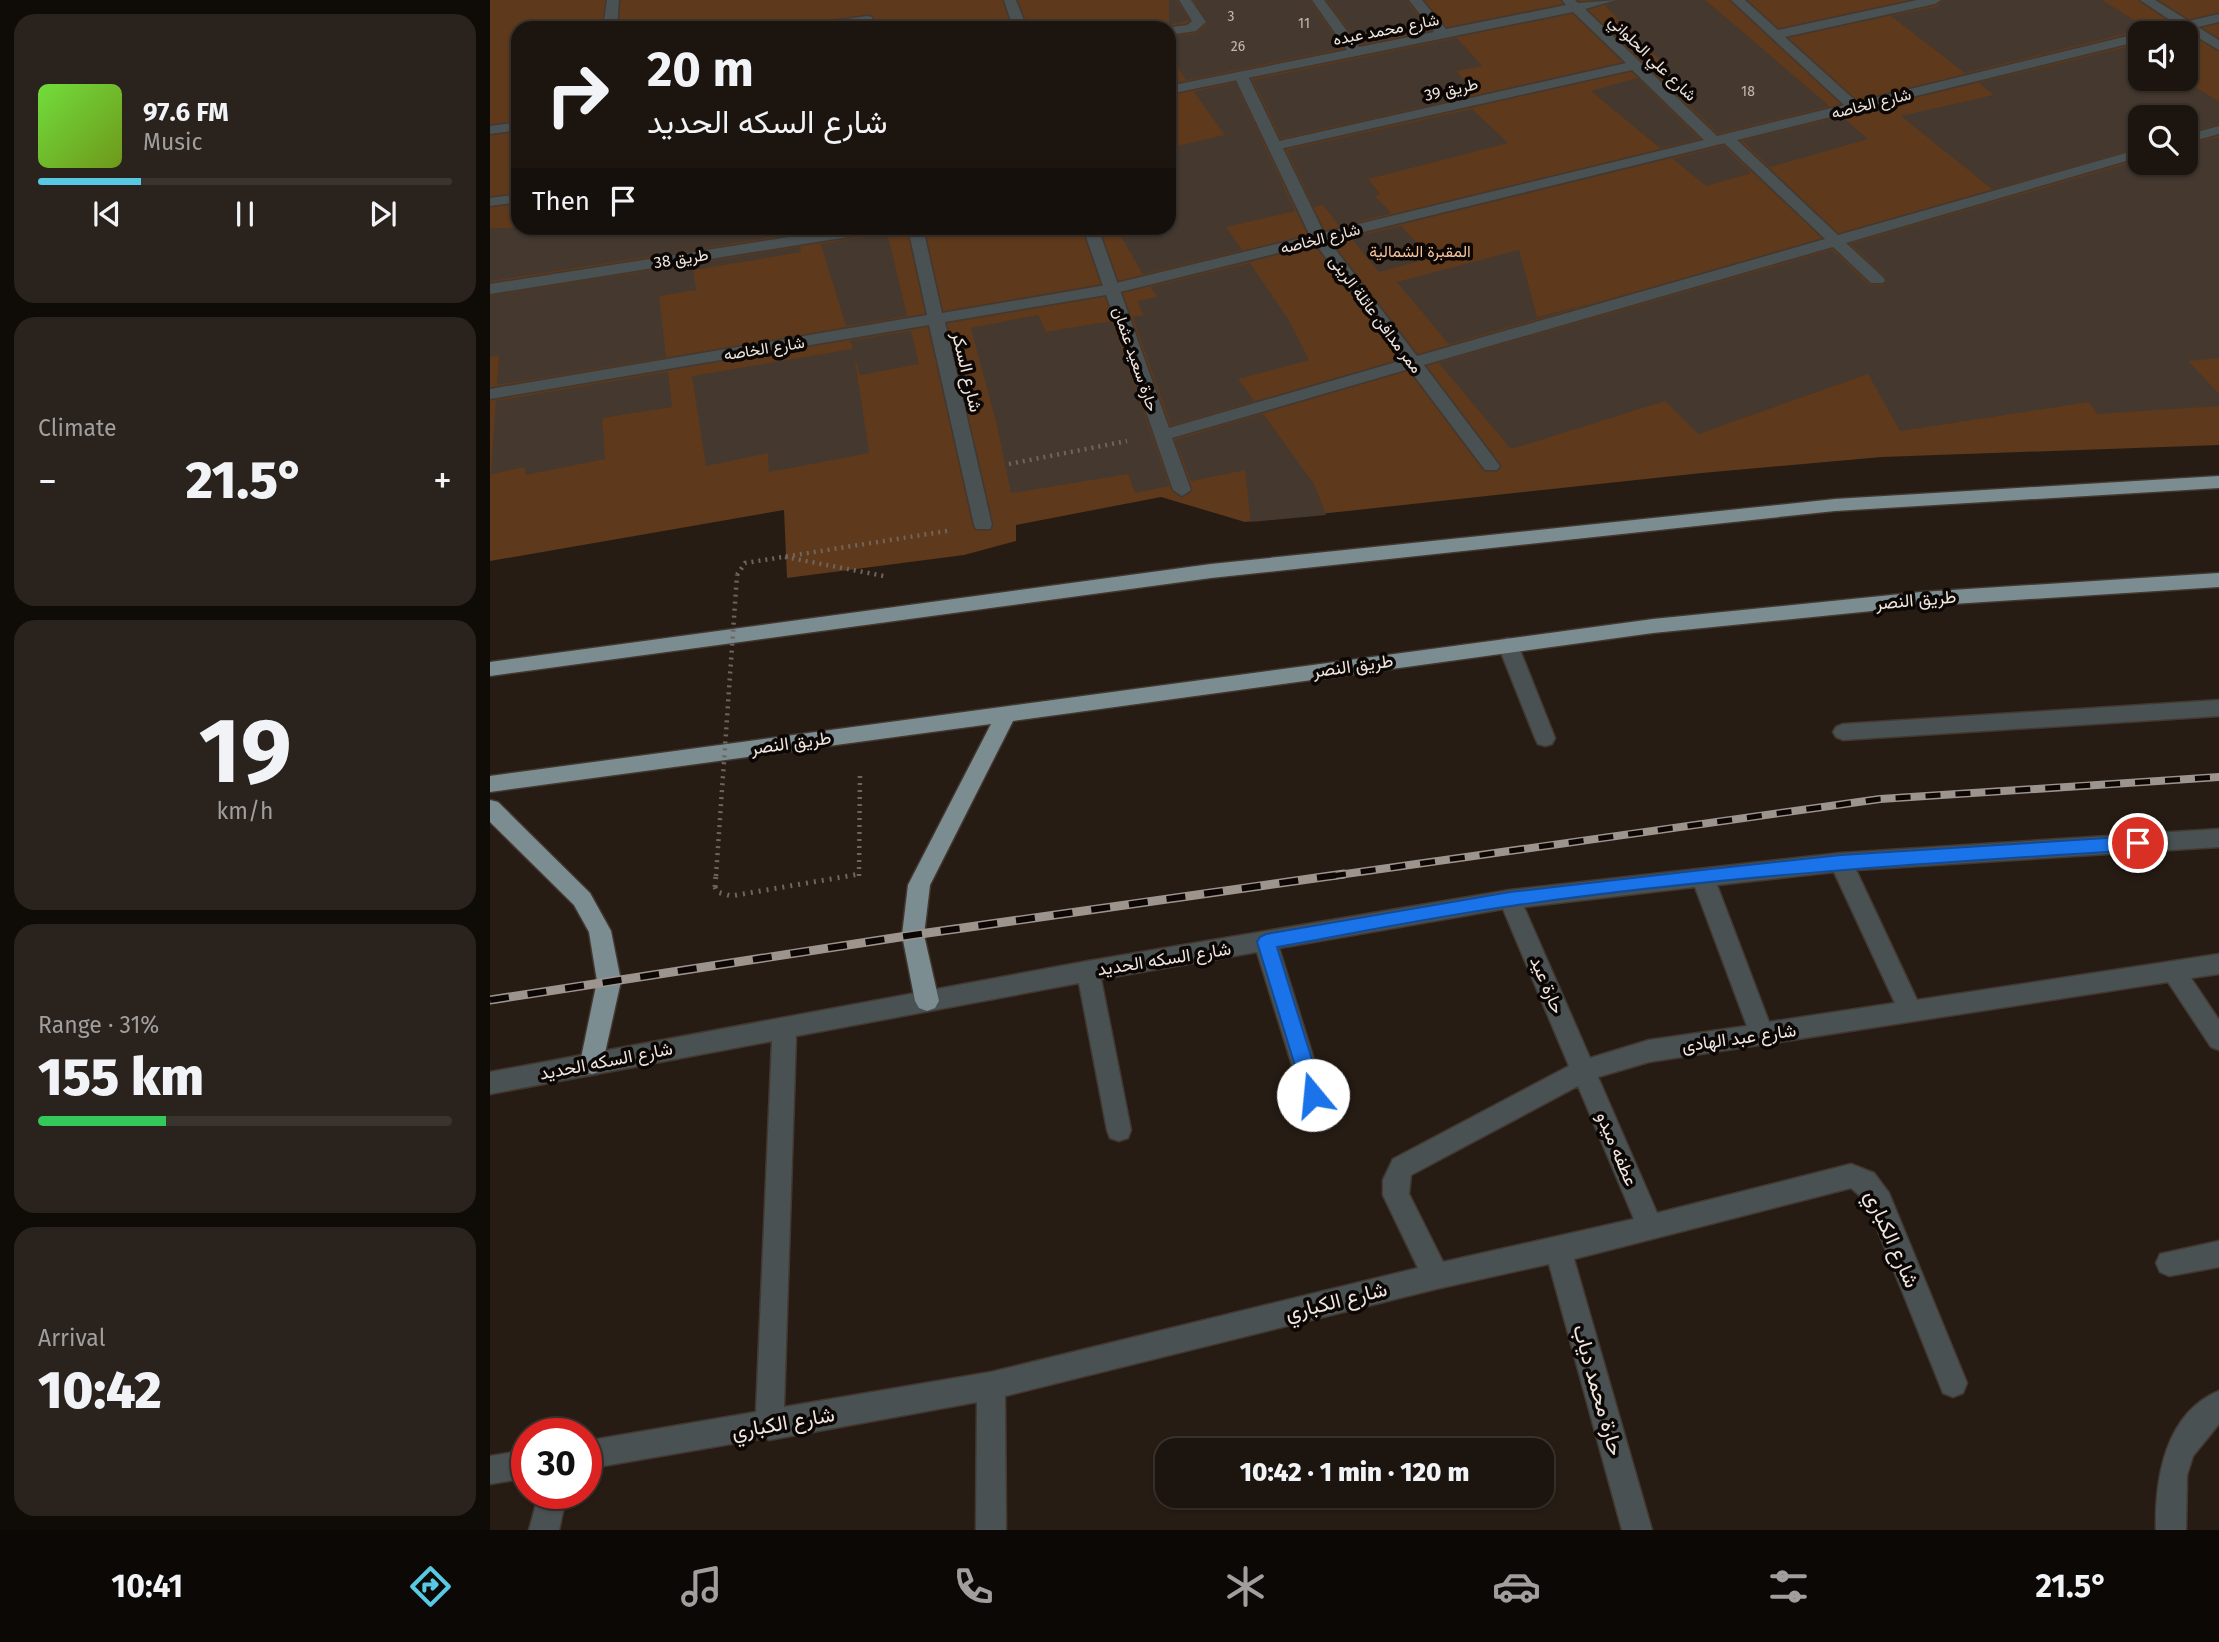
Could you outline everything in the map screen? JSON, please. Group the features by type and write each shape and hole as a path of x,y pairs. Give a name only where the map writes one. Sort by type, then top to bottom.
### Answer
{"highway":[{"path":"490,669 1211,571 1835,505 2219,482"},
{"name":"طريق النصر","path":"490,784 1653,626 1921,599 2219,580"},
{"path":"927,1001 913,934 919,885 1006,714"},
{"path":"490,808 582,899 600,931 609,981 592,1063"}],"street":[{"path":"611,21 613,0"},
{"path":"1010,0 1018,21"},
{"path":"1176,31 1191,28 1199,22 1185,0"},
{"path":"1318,0 1356,52"},
{"path":"1415,0 1444,35"},
{"name":"شارع محمد عبده","path":"1176,89 1444,35 1572,3 1610,0"},
{"path":"1737,0 1854,107"},
{"path":"1774,35 1935,0"},
{"path":"2146,0 2179,21"},
{"name":"شارع علي الحلواني","path":"1572,3 1635,65 1877,280"},
{"path":"2198,23 2219,18"},
{"path":"2198,33 2219,46"},
{"name":"شارع الخاصه","path":"490,394 1112,289 2128,40"},
{"name":"طريق 39","path":"1275,146 1635,65"},
{"name":"ممر مدافن عائلة الرينى","path":"1241,76 1320,238 1491,466"},
{"path":"490,130 511,127"},
{"path":"2198,136 2219,130"},
{"path":"1163,435 2128,156"},
{"path":"490,202 511,199"},
{"name":"طريق 38","path":"490,289 829,235"},
{"name":"شارع السكر","path":"917,235 983,526"},
{"name":"حارة سعيد عثمان","path":"1093,235 1182,490"},
{"path":"1508,645 1545,738"},
{"path":"1843,732 2219,708"},
{"name":"شارع السكه الحديد","path":"490,1083 1088,971 1510,899 1841,862 2219,838"},
{"path":"1841,862 1911,1012"},
{"path":"1702,876 1762,1034"},
{"name":"حارة عيد","path":"1510,899 1583,1071"},
{"path":"1266,942 1321,1120"},
{"name":"شارع عبد الهادى","path":"1436,1276 1396,1195 1395,1180 1402,1167 1583,1071 1649,1051 2219,964"},
{"path":"1088,971 1119,1130"},
{"path":"2174,971 2219,1040"},
{"path":"769,1426 784,1027"},
{"name":"عطفه ميدو","path":"1583,1071 1650,1226"},
{"name":"شارع الكباري","path":"602,1452 991,1387 1436,1276 1558,1250 1851,1175 1866,1181 1875,1193 1953,1383"},
{"name":"حارة محمد دياب","path":"1558,1250 1637,1530"},
{"path":"2169,1263 2219,1254"},
{"path":"991,1387 991,1530"},
{"path":"2171,1530 2174,1464 2194,1425 2219,1405"},
{"path":"490,1470 511,1467"},
{"path":"544,1530 549,1509"}],"path":[{"path":"970,472 1163,435"},
{"path":"860,734 860,876 731,896 717,892 715,887 737,575 741,566 746,563 983,526"}],"green space":[{"name":"المقبرة الشمالية","path":"490,0 2219,0 2219,445 1882,457 1702,473 1245,522 1161,497 1016,525 1016,541 964,555 787,578 784,510 490,561"}],"building":[{"path":"1169,0 1176,0 1189,20 1176,23 1176,21 1169,21"},
{"path":"1194,0 1309,0 1343,48 1186,80 1176,65 1176,36 1196,34 1208,24"},
{"path":"1327,0 1406,0 1429,30 1360,44"},
{"path":"1618,0 1705,0 1829,106 1718,133 1656,73 1670,70 1605,6"},
{"path":"1943,0 2102,0 2135,21 2128,21 2128,33 1965,73 1891,16 1936,7"},
{"path":"1457,38 1482,66 1456,71 1469,86 1452,90 1461,98 1281,138 1253,80"},
{"path":"2128,47 2128,91 2198,91 2198,89 2219,102 2219,124 2198,129 2198,105 2128,105 2128,150 1992,189 1901,116 1994,95 1979,83"},
{"path":"1637,78 1699,139 1660,148 1591,91"},
{"path":"1235,83 1295,211 1226,227 1242,250 1143,274 1120,235 1176,235 1176,146 1225,135 1194,92"},
{"path":"1472,109 1508,143 1368,179 1380,194 1375,196 1391,213 1340,226 1323,205 1314,207 1287,150"},
{"path":"1842,117 1868,139 1770,167 1743,141"},
{"path":"2219,137 2219,358 2188,361 2219,394 2219,406 2097,414 2089,402 1900,431 1868,374 1698,434 1665,401 1511,449 1439,363 1832,250 1869,285 1883,286 1887,281 1885,276 1851,244 2128,163 2128,175 2198,175 2198,142"},
{"path":"1724,146 1751,173 1706,186 1673,159"},
{"path":"1401,226 1430,258 1379,272 1351,238"},
{"path":"490,228 511,228 511,235 786,235 490,281"},
{"path":"888,235 907,316 846,326 821,244"},
{"path":"800,247 801,252 693,270 696,290 659,296 666,357 497,385 499,355 490,357 490,296"},
{"path":"1519,250 1537,317 1596,302 1449,344 1397,282"},
{"path":"1250,263 1288,319 1309,360 1238,379 1254,401 1171,425 1133,317 1144,315 1137,301 1157,297 1151,287"},
{"path":"1038,315 1046,332 1112,321 1169,486 1135,493 1128,474 1011,493 997,425 971,328"},
{"path":"911,331 919,364 860,375 854,353 869,453 769,472 768,453 706,466 692,376 853,349 850,341"},
{"path":"668,372 672,407 602,418 605,459 525,475 525,467 491,474 496,401"},
{"path":"1263,414 1314,484 1326,515 1251,522 1245,470 1191,481 1175,440"}],"railway":[{"path":"1331,876 1880,799 2219,777"},
{"path":"490,1000 913,935 1344,874"}],"route":[{"path":"1313,1095 1266,942 1510,899 1702,876 1841,862 2138,843"}]}
